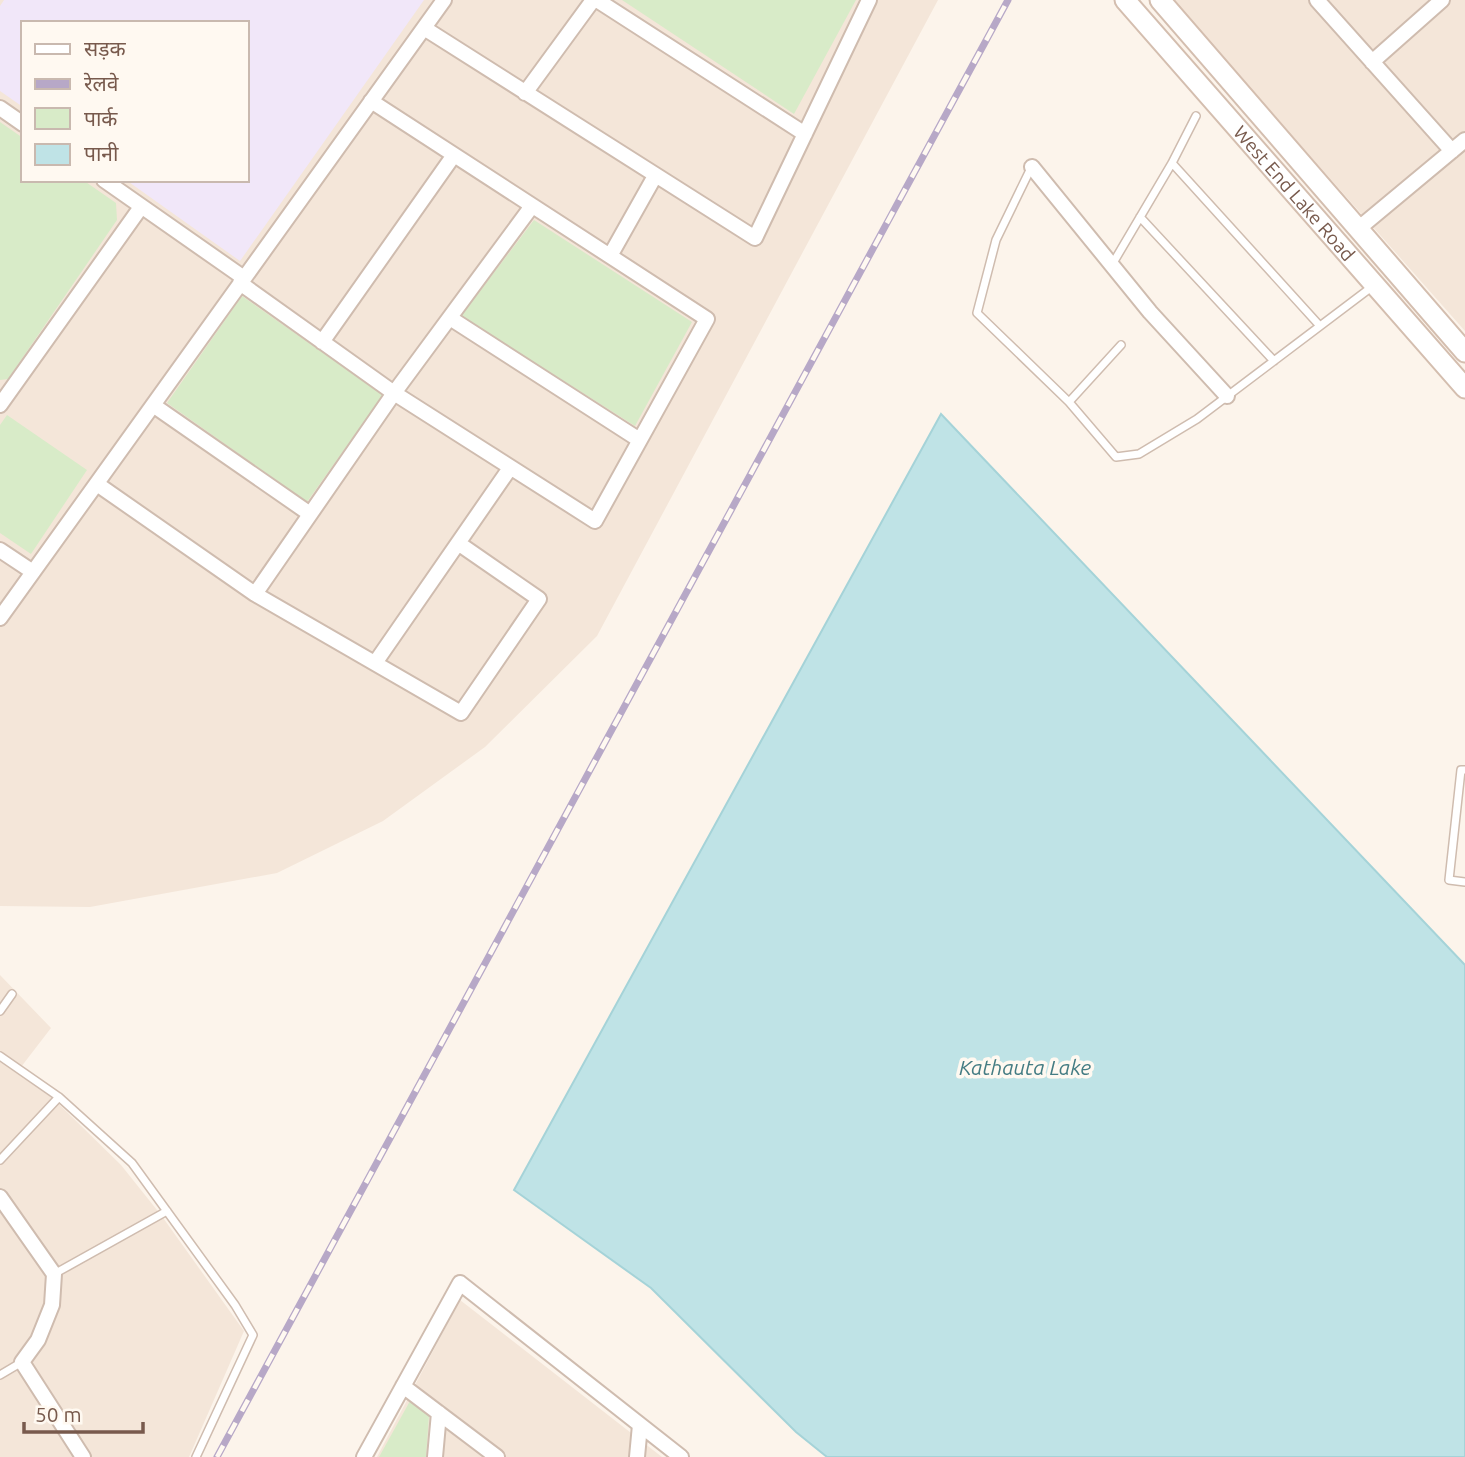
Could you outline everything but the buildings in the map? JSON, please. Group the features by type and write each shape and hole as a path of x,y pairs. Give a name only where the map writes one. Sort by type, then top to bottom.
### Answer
{"street":[{"path":"0,618 444,0"},
{"path":"525,93 595,0 806,134"},
{"path":"424,29 755,238 869,0"},
{"name":"West End Lake Road","path":"1125,0 1465,388"},
{"name":"West End Lake Road","path":"1160,0 1465,352"},
{"path":"1317,0 1451,151"},
{"path":"1372,62 1442,0"},
{"path":"107,182 394,393 595,521 638,439 707,319 371,101"},
{"path":"0,108 21,123"},
{"path":"1358,229 1465,140"},
{"path":"322,342 454,155"},
{"path":"1032,167 1150,312 1227,396"},
{"path":"610,256 655,176"},
{"path":"1,402 141,206"},
{"path":"255,594 394,393 533,206"},
{"path":"450,318 638,439"},
{"path":"153,405 310,514"},
{"path":"374,663 510,467"},
{"path":"97,484 255,594 461,713 540,599 458,542"},
{"path":"0,550 33,572"},
{"path":"0,1197 54,1274 52,1305 38,1340 22,1362 83,1457"},
{"path":"364,1457 460,1283 681,1457"},
{"path":"403,1386 497,1457"},
{"path":"435,1457 439,1413"},
{"path":"637,1457 640,1425"}],"lane":[{"path":"1113,262 1172,163 1196,116"},
{"path":"1172,163 1320,326"},
{"path":"1032,167 996,240 977,313 1069,402 1116,457 1139,454 1197,419 1373,285"},
{"path":"1140,217 1274,361"},
{"path":"1069,402 1121,345"},
{"path":"1465,770 1461,770 1449,880 1465,882"},
{"path":"0,1011 12,994"},
{"path":"0,1056 59,1097 132,1163 253,1335 196,1457"},
{"path":"0,1160 59,1097"},
{"path":"54,1274 167,1211"},
{"path":"0,1375 22,1362"}],"shaded area":[{"path":"0,0 938,0 597,636 485,747 383,821 277,873 90,907 0,906"},
{"path":"4,0 424,0 240,261 129,182 248,182 248,21 21,21 21,106 0,91 0,6"},
{"path":"1172,0 1465,0 1465,331"},
{"path":"0,975 51,1028 21,1067 121,1165 161,1215 244,1331 189,1457 0,1457"},
{"path":"460,1300 662,1457 377,1457"}],"green space":[{"path":"622,0 856,0 794,114"},
{"path":"0,122 21,137 21,182 86,182 116,203 117,220 8,379 0,380"},
{"path":"534,220 692,322 635,426 461,316"},
{"path":"242,296 383,395 307,502 167,403"},
{"path":"7,415 87,470 31,554 0,533 0,425"},
{"path":"410,1401 429,1416 426,1457 379,1457"}],"water":[{"name":"Kathauta Lake","path":"941,414 1465,965 1465,1457 827,1457 796,1432 651,1288 514,1190"}],"railway":[{"path":"217,1457 1008,0"}]}
